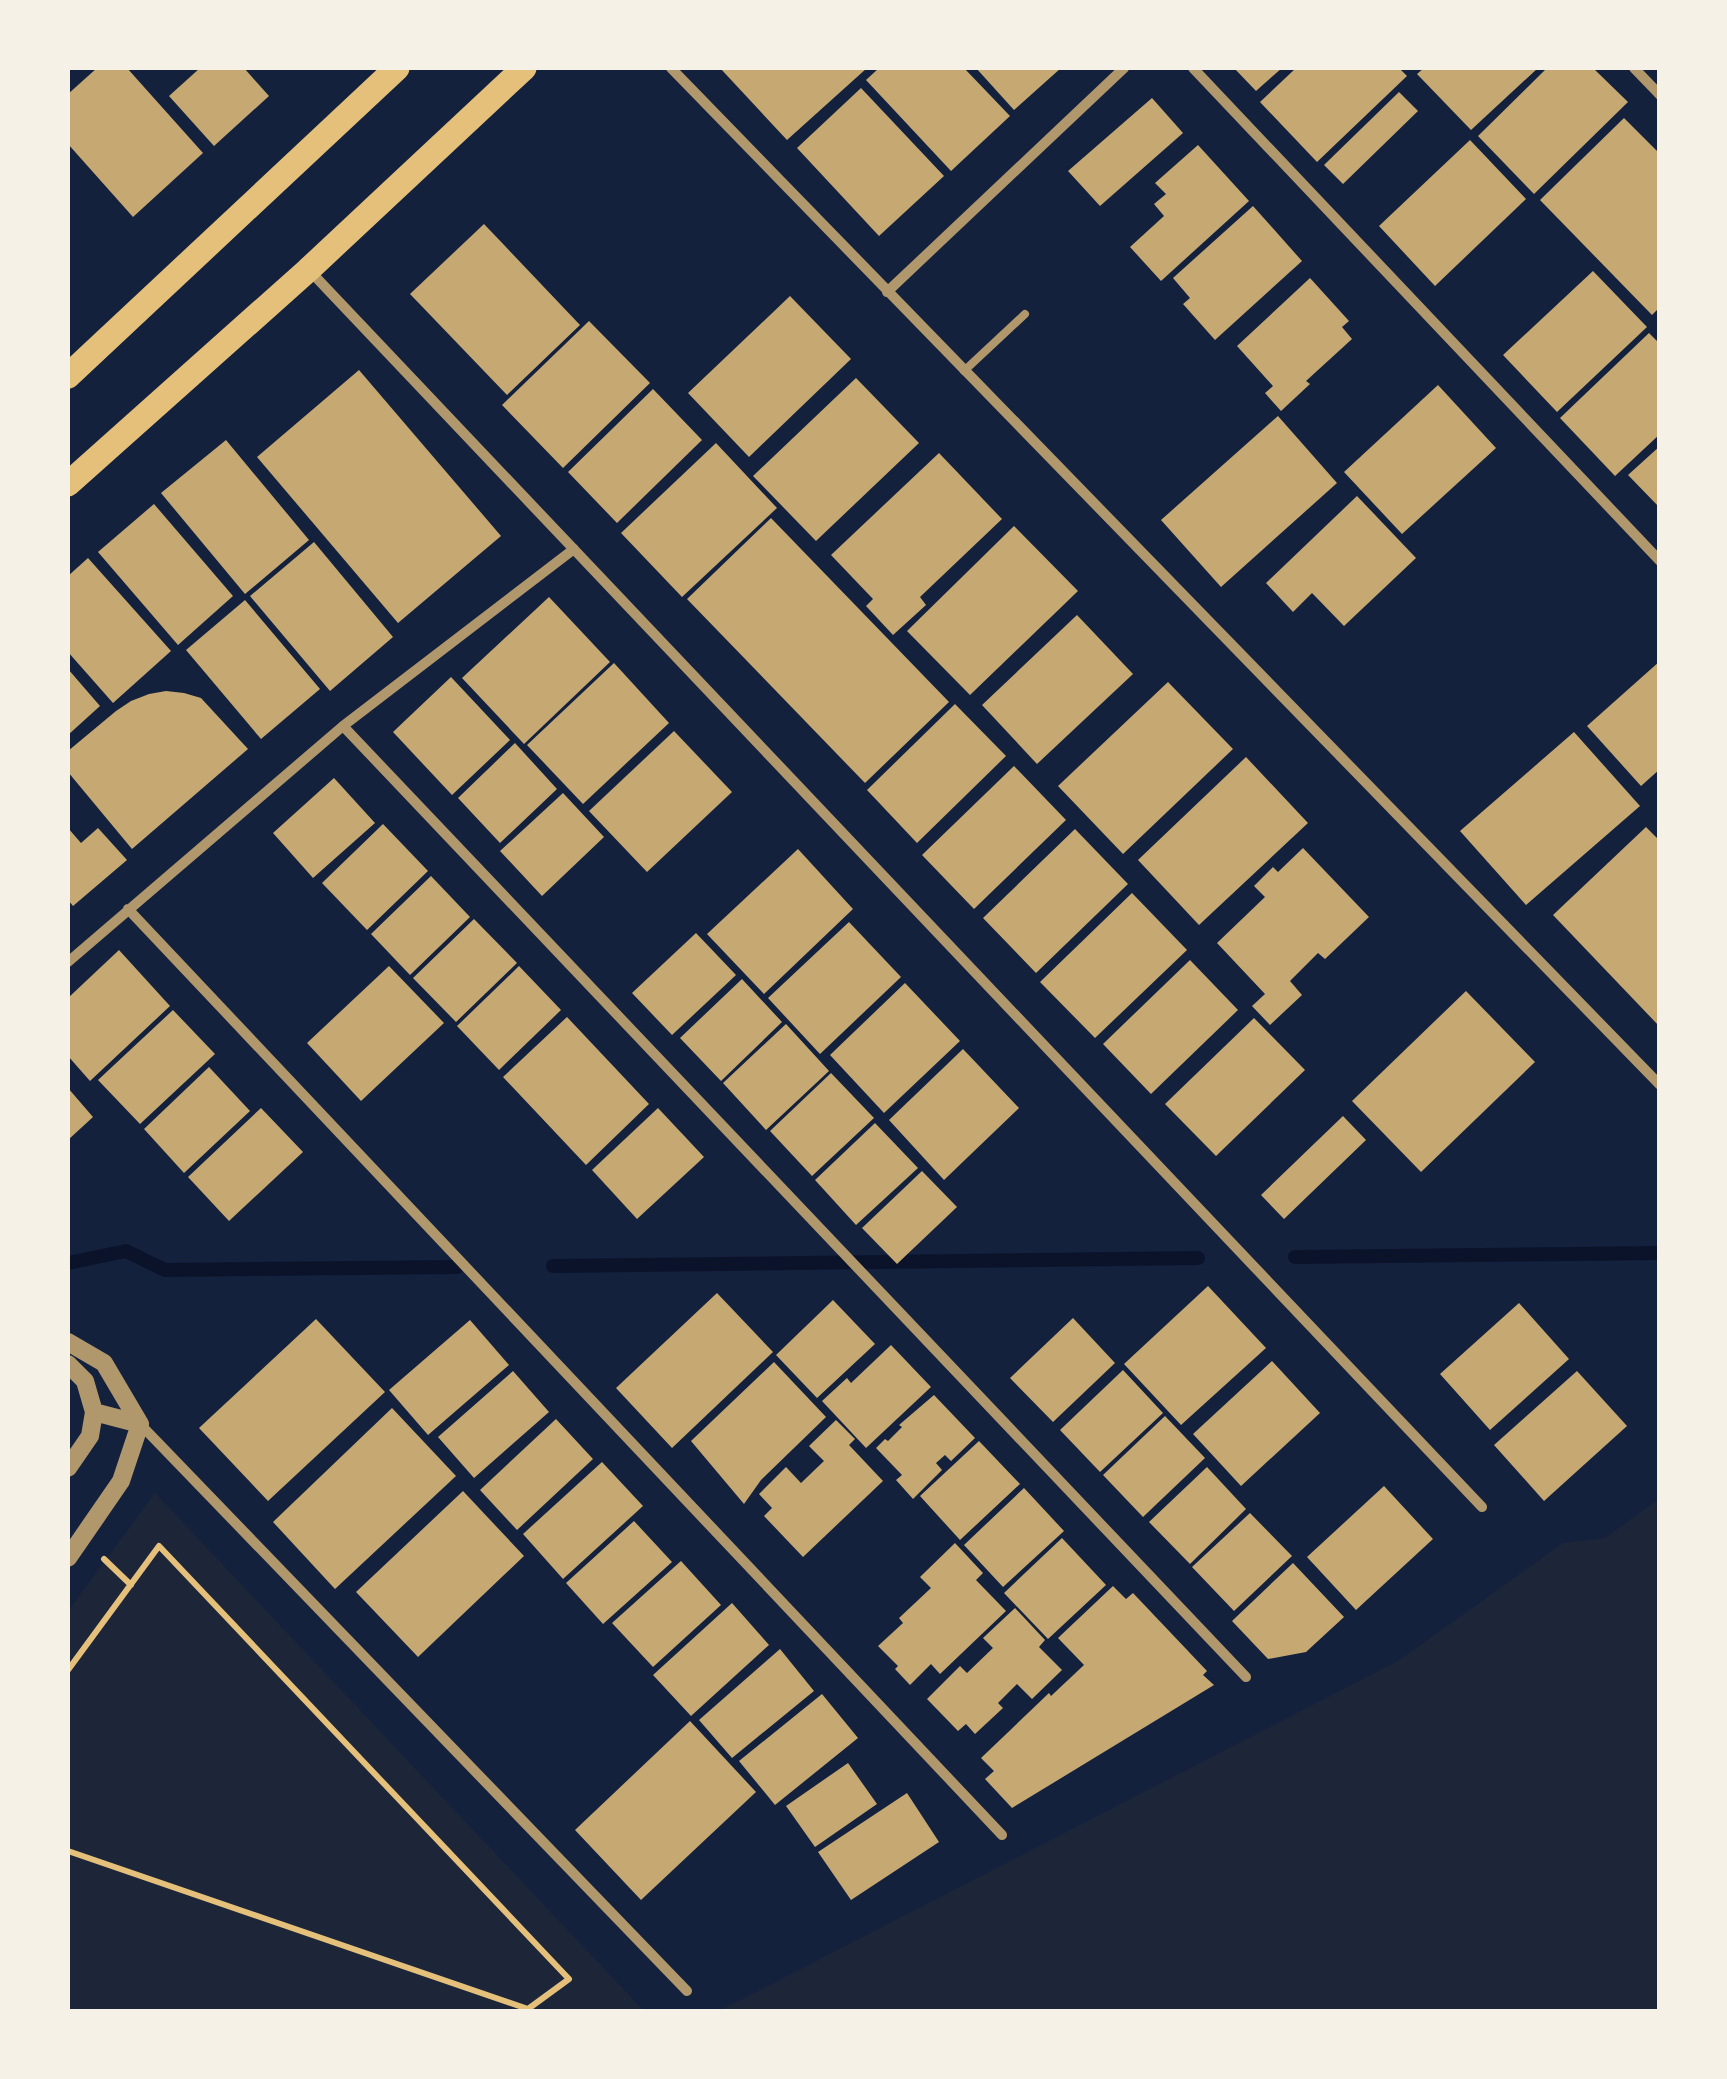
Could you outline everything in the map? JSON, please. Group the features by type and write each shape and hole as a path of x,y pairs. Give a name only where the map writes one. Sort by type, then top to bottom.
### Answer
{"main road":[{"path":"68,374 396,68"},
{"path":"68,484 308,270 524,68"}],"street":[{"path":"671,68 1660,1084"},
{"path":"887,292 1124,68"},
{"path":"1193,68 1660,560"},
{"path":"1634,68 1660,95"},
{"path":"308,270 1482,1508"},
{"path":"68,962 343,726 574,549"},
{"path":"343,726 1246,1678"},
{"path":"128,909 1002,1835"},
{"path":"68,1342 104,1363 140,1424 687,1990"},
{"path":"68,1364 85,1381 94,1412 90,1436 68,1468"},
{"path":"94,1412 140,1424"},
{"path":"68,1558 121,1481 140,1424"}],"lane":[{"path":"964,371 1025,314"}],"path":[{"path":"68,1670 159,1546 568,1979 528,2009 68,1851"}],"shaded area":[{"path":"155,1493 644,2011 68,2012 68,1611"},
{"path":"1659,1499 1659,2011 705,2011 723,2009 1398,1661 1563,1543 1605,1538"}],"building":[{"path":"97,68 127,68 203,153 133,217 68,144 68,94"},
{"path":"200,68 244,68 269,96 214,146 169,96"},
{"path":"720,68 867,68 787,140"},
{"path":"879,68 964,68 1010,116 951,171 866,80"},
{"path":"976,68 1061,68 1014,110"},
{"path":"1234,68 1282,68 1256,91"},
{"path":"1296,68 1399,68 1407,76 1317,162 1260,102"},
{"path":"1424,68 1538,68 1471,130 1417,74"},
{"path":"1547,68 1593,68 1628,102 1534,194 1478,136"},
{"path":"861,88 944,176 879,236 797,148"},
{"path":"1399,92 1418,111 1343,184 1324,165"},
{"path":"1152,98 1183,133 1100,206 1068,171"},
{"path":"1624,118 1660,154 1660,307 1652,315 1540,200"},
{"path":"1470,140 1526,199 1435,286 1379,226"},
{"path":"1198,145 1249,201 1161,281 1130,247 1164,216 1154,204 1166,194 1155,183"},
{"path":"1253,206 1302,261 1215,340 1183,304 1190,298 1173,278"},
{"path":"484,224 580,325 507,395 410,294"},
{"path":"1593,271 1647,327 1557,412 1503,355"},
{"path":"1310,278 1349,321 1342,327 1352,339 1306,381 1310,384 1281,411 1265,393 1273,386 1237,346"},
{"path":"790,296 851,359 749,457 688,393"},
{"path":"589,321 650,383 563,468 502,405"},
{"path":"1649,333 1660,344 1660,434 1615,476 1560,418"},
{"path":"359,370 501,536 398,623 257,457"},
{"path":"856,378 919,443 816,541 753,476"},
{"path":"1438,385 1496,448 1402,534 1344,472"},
{"path":"653,389 702,440 617,523 568,472"},
{"path":"1278,416 1337,483 1221,587 1161,520"},
{"path":"226,440 309,540 245,594 161,493"},
{"path":"716,443 777,508 682,597 621,533"},
{"path":"1660,446 1660,508 1628,475"},
{"path":"939,453 1002,519 920,597 926,605 893,635 866,606 873,599 831,555"},
{"path":"1357,496 1416,558 1344,626 1312,593 1293,612 1266,583"},
{"path":"154,504 233,596 178,645 98,552"},
{"path":"771,518 949,702 865,783 687,599"},
{"path":"1014,526 1078,591 970,695 907,631"},
{"path":"314,542 393,637 330,691 250,596"},
{"path":"88,558 171,651 113,703 68,652 68,576"},
{"path":"549,597 610,662 524,744 462,678"},
{"path":"245,600 320,689 261,739 186,650"},
{"path":"1077,615 1133,674 1037,764 982,705"},
{"path":"1660,661 1660,769 1641,786 1587,726"},
{"path":"614,663 669,723 583,804 527,745"},
{"path":"68,669 100,706 68,735"},
{"path":"451,677 510,740 452,795 393,732"},
{"path":"1168,682 1233,749 1123,854 1058,786"},
{"path":"166,691 201,698 248,749 132,849 68,772 68,751 131,701"},
{"path":"955,704 1006,756 917,843 867,790"},
{"path":"674,731 732,792 647,872 589,811"},
{"path":"1574,732 1640,806 1526,905 1460,831"},
{"path":"515,743 557,789 500,843 458,798"},
{"path":"1246,757 1308,823 1199,925 1138,860"},
{"path":"1014,766 1066,820 974,909 922,855"},
{"path":"334,778 375,823 313,878 273,833"},
{"path":"563,793 604,837 542,896 500,851"},
{"path":"383,824 428,871 367,930 322,883"},
{"path":"1646,827 1660,841 1660,1027 1553,915"},
{"path":"68,828 81,843 98,828 127,860 73,906 68,900"},
{"path":"1075,829 1128,884 1036,973 983,918"},
{"path":"1303,848 1369,917 1325,959 1318,953 1290,981 1302,995 1270,1025 1252,1006 1265,994 1217,943 1265,897 1254,886 1273,867 1278,872"},
{"path":"798,849 853,909 764,994 707,934"},
{"path":"431,876 470,917 410,975 371,934"},
{"path":"1132,893 1187,950 1095,1038 1040,982"},
{"path":"474,919 517,963 456,1022 413,978"},
{"path":"849,922 901,977 820,1054 768,998"},
{"path":"696,933 736,975 672,1035 632,993"},
{"path":"119,950 170,1006 90,1081 68,1056 68,998"},
{"path":"1190,960 1238,1010 1151,1094 1103,1044"},
{"path":"389,966 444,1023 361,1101 307,1043"},
{"path":"519,966 561,1010 499,1070 457,1026"},
{"path":"742,979 782,1022 721,1081 680,1038"},
{"path":"905,983 960,1041 884,1113 830,1055"},
{"path":"1466,991 1535,1062 1421,1172 1352,1101"},
{"path":"173,1010 215,1054 140,1124 98,1080"},
{"path":"567,1017 649,1104 586,1165 503,1077"},
{"path":"1254,1018 1305,1070 1216,1156 1165,1104"},
{"path":"786,1024 829,1071 766,1130 723,1083"},
{"path":"963,1049 1019,1108 944,1180 889,1120"},
{"path":"209,1067 250,1111 184,1173 144,1129"},
{"path":"831,1073 874,1118 812,1176 770,1131"},
{"path":"68,1088 93,1117 68,1140"},
{"path":"261,1108 303,1152 229,1221 188,1177"},
{"path":"658,1108 704,1157 637,1219 592,1170"},
{"path":"1343,1116 1366,1140 1284,1219 1261,1195"},
{"path":"875,1123 918,1168 856,1225 815,1180"},
{"path":"922,1171 957,1207 897,1264 862,1228"},
{"path":"1208,1286 1266,1348 1181,1425 1124,1364"},
{"path":"717,1293 773,1352 672,1448 616,1388"},
{"path":"833,1300 875,1344 817,1398 776,1355"},
{"path":"1519,1303 1569,1359 1490,1430 1440,1374"},
{"path":"1073,1318 1115,1363 1053,1422 1010,1378"},
{"path":"316,1319 385,1392 268,1501 199,1428"},
{"path":"470,1320 509,1365 428,1435 389,1390"},
{"path":"891,1345 931,1387 866,1448 822,1401 847,1378 851,1383"},
{"path":"1272,1361 1320,1413 1241,1486 1193,1434"},
{"path":"774,1362 826,1417 761,1480 744,1504 691,1441"},
{"path":"1123,1370 1163,1413 1100,1472 1060,1430"},
{"path":"513,1371 549,1412 474,1478 438,1437"},
{"path":"1577,1371 1627,1426 1544,1501 1494,1445"},
{"path":"934,1395 975,1438 951,1461 945,1455 936,1463 942,1470 913,1499 896,1480 902,1475 876,1448"},
{"path":"392,1408 456,1476 335,1589 273,1522"},
{"path":"1165,1416 1205,1458 1143,1517 1103,1475"},
{"path":"556,1419 593,1459 517,1530 480,1490"},
{"path":"836,1420 855,1439 849,1445 883,1481 803,1557 764,1516 772,1508 759,1494 786,1467 801,1483 824,1461 809,1446"},
{"path":"979,1441 1020,1484 960,1540 920,1496"},
{"path":"602,1462 643,1506 563,1579 523,1534"},
{"path":"1207,1467 1246,1509 1190,1564 1149,1522"},
{"path":"1384,1486 1433,1539 1356,1610 1307,1557"},
{"path":"1024,1488 1064,1531 1003,1587 964,1545"},
{"path":"463,1491 524,1556 418,1657 356,1592"},
{"path":"1250,1513 1292,1556 1234,1611 1192,1567"},
{"path":"634,1521 672,1562 603,1624 566,1583"},
{"path":"1062,1538 1106,1585 1048,1639 1004,1593"},
{"path":"955,1543 983,1573 976,1580 1006,1611 940,1674 931,1664 910,1685 878,1646 903,1623 899,1618 931,1588 920,1577"},
{"path":"681,1561 721,1605 653,1667 612,1623"},
{"path":"1293,1563 1344,1617 1306,1652 1268,1659 1232,1621"},
{"path":"1113,1586 1126,1599 1133,1593 1207,1671 1203,1675 1214,1685 1012,1808 985,1779 994,1771 981,1758 1084,1665 1058,1638"},
{"path":"732,1603 769,1645 691,1716 653,1675"},
{"path":"1015,1608 1045,1640 1039,1647 1062,1670 1032,1699 1017,1684 998,1703 1003,1708 975,1734 966,1724 958,1731 927,1699 960,1666 967,1673 993,1648 983,1638"},
{"path":"780,1649 814,1691 732,1758 699,1720"},
{"path":"822,1694 858,1738 775,1805 739,1761"},
{"path":"690,1721 756,1792 641,1900 575,1830"},
{"path":"848,1763 877,1804 815,1847 786,1806"},
{"path":"907,1793 939,1842 851,1900 818,1852"}],"waterway":[{"path":"68,1263 126,1251 165,1270 457,1267"},
{"path":"1295,1257 1660,1253"},
{"path":"553,1266 1198,1258"}]}
